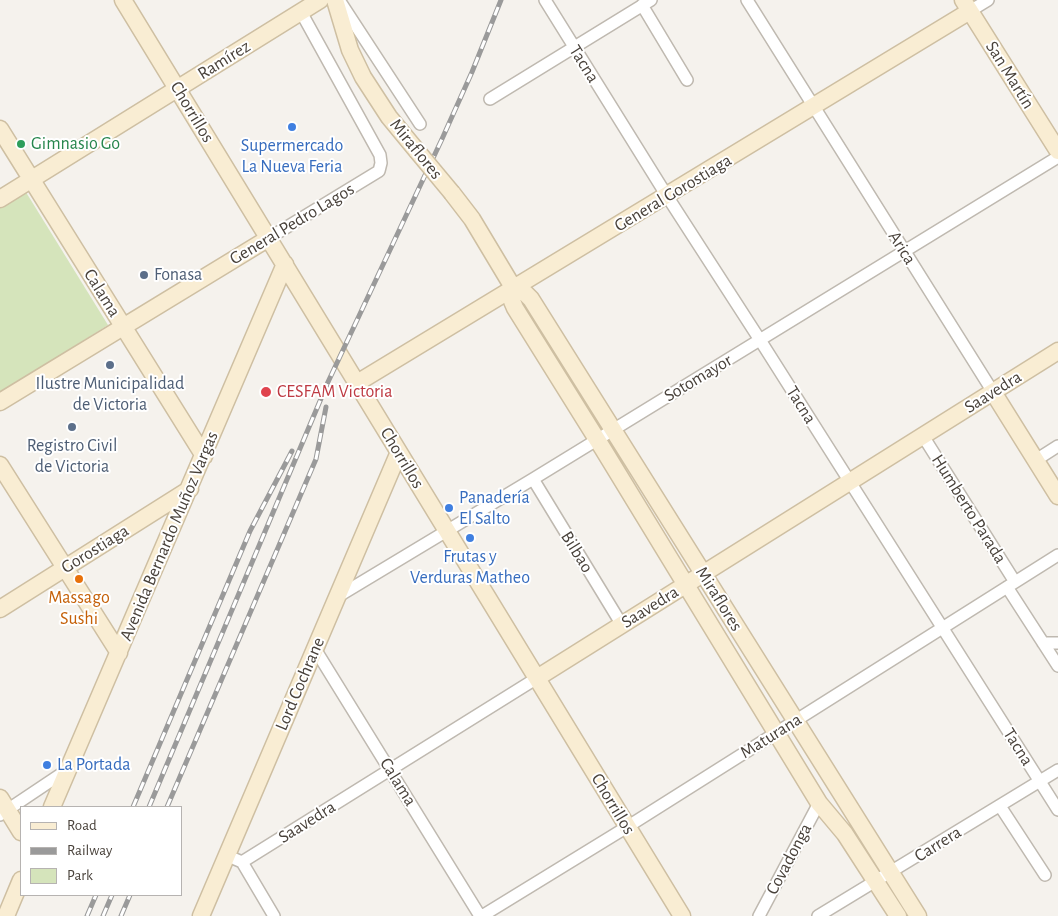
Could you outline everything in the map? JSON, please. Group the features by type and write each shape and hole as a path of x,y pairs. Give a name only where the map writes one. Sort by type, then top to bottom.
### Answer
{"street":[{"name":"Chorrillos","path":"123,0 682,916"},
{"name":"Ramírez","path":"0,199 320,0"},
{"name":"Miraflores","path":"335,0 350,50 362,77 384,110 472,219 514,289 525,293 531,299 918,916"},
{"name":"Miraflores","path":"339,0 420,124"},
{"name":"Tacna","path":"545,0 667,196 1058,810"},
{"name":"Arica","path":"746,0 1058,496"},
{"name":"General Gorostiaga","path":"357,383 814,107 966,6 988,0"},
{"path":"490,99 647,3 687,80"},
{"name":"San Martín","path":"966,6 1058,151"},
{"name":"General Pedro Lagos","path":"0,402 378,171 381,163 380,155 301,12"},
{"name":"Calama","path":"0,129 204,456"},
{"name":"Sotomayor","path":"337,596 614,430 1058,157"},
{"name":"Avenida Bernardo Muñoz Vargas","path":"52,806 285,264"},
{"name":"Miraflores","path":"514,289 512,301 515,308 819,803 845,834 898,916"},
{"name":"Saavedra","path":"242,862 1058,351"},
{"name":"Humberto Parada","path":"923,436 1058,666"},
{"path":"1036,460 1058,447"},
{"name":"Lord Cochrane","path":"201,916 398,452"},
{"path":"0,465 119,653"},
{"name":"Bilbao","path":"532,479 622,625"},
{"name":"Gorostiaga","path":"0,609 190,489"},
{"name":"Maturana","path":"481,916 627,827 1058,555"},
{"path":"1043,643 1058,643"},
{"name":"Calama","path":"315,648 481,916"},
{"path":"20,831 2,808 69,769"},
{"name":"Carrera","path":"818,916 1058,770"},
{"name":"Covadonga","path":"759,916 819,803"},
{"path":"1000,806 1045,875"},
{"path":"227,855 242,862 274,916"},
{"path":"6,916 20,882"}],"green space":[{"path":"24,189 108,325 0,393 0,204"}],"railway":[{"path":"149,806 328,382 442,139 501,0"},
{"path":"167,806 316,459 326,407"},
{"path":"133,806 250,531 292,451"},
{"path":"87,916 96,896"},
{"path":"103,916 112,896"},
{"path":"121,916 130,896"}],"place":[{"name":"Supermercado La Nueva Feria","path":"292,127"},
{"name":"Gimnasio Go","path":"21,144"},
{"name":"Fonasa","path":"144,275"},
{"name":"Ilustre Municipalidad de Victoria","path":"110,365"},
{"name":"CESFAM Victoria","path":"266,392"},
{"name":"Registro Civil de Victoria","path":"72,427"},
{"name":"Panadería El Salto","path":"449,508"},
{"name":"Frutas y Verduras Matheo","path":"470,538"},
{"name":"Massago Sushi","path":"79,579"},
{"name":"La Portada","path":"47,765"}]}
